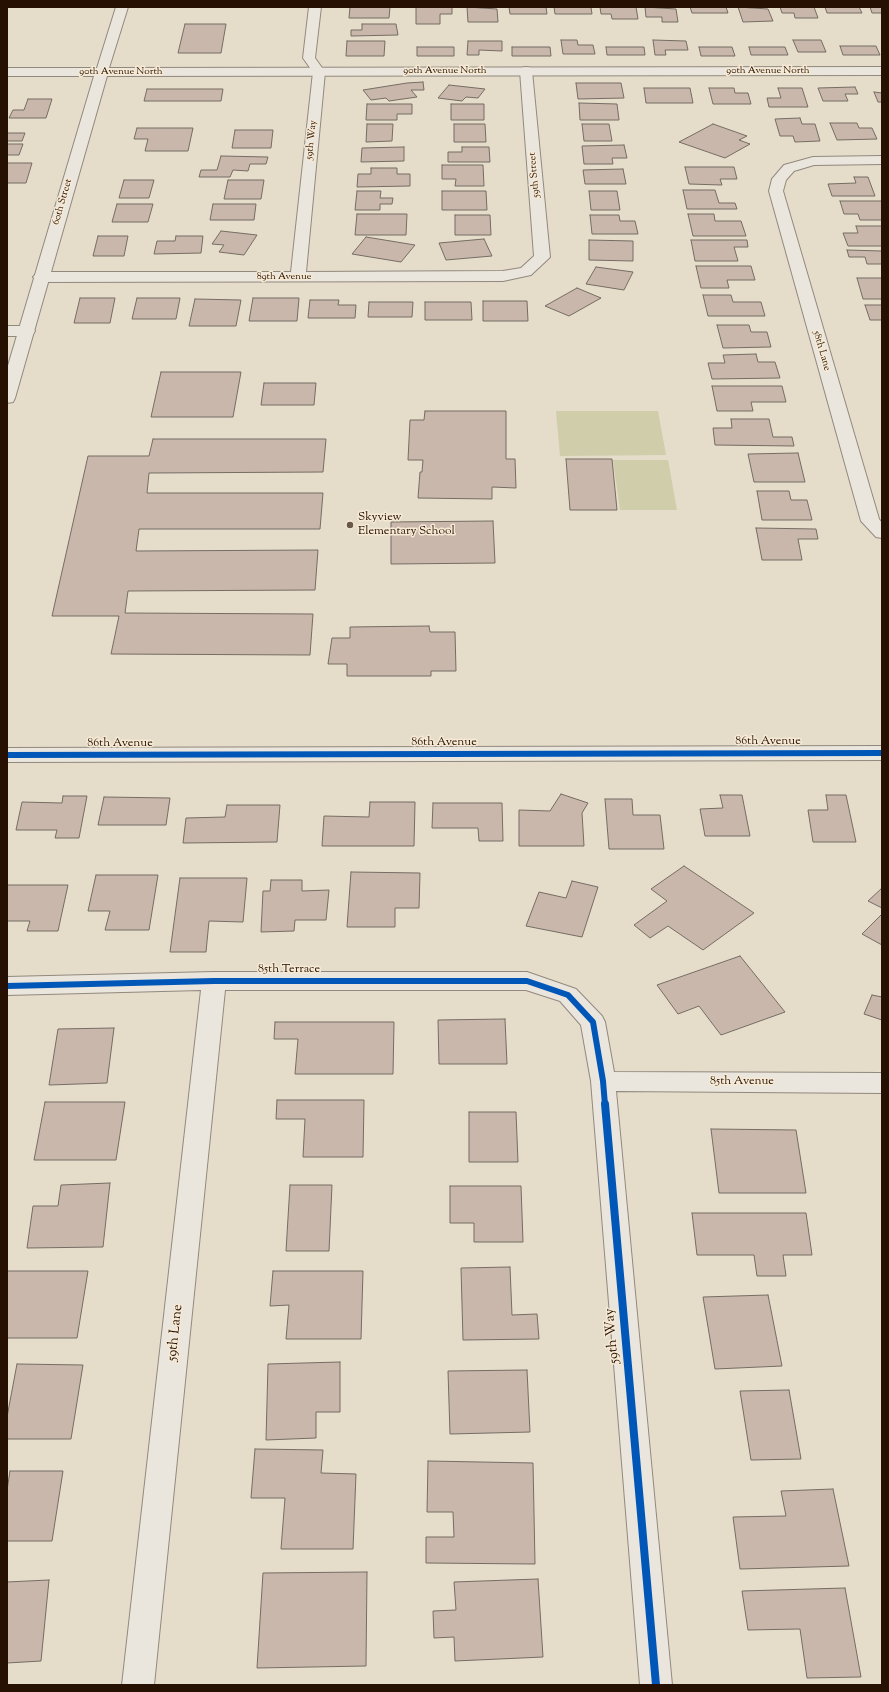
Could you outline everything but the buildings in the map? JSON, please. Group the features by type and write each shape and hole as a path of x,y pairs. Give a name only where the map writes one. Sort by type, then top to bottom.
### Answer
{"street":[{"name":"60th Street","path":"7,398 84,129 122,7"},
{"path":"315,7 309,58 319,72"},
{"name":"59th Street","path":"526,71 542,257 526,272"},
{"name":"90th Avenue North","path":"7,72 882,71"},
{"name":"59th Way","path":"298,276 319,72"},
{"name":"58th Lane","path":"882,160 813,161 789,168 779,179 776,191 870,521 882,533"},
{"name":"89th Avenue","path":"41,277 504,276 526,272"},
{"path":"7,331 27,331"},
{"name":"86th Avenue","path":"7,755 882,753"},
{"name":"85th Terrace","path":"7,986 214,981 527,981 568,994"},
{"name":"59th Lane","path":"138,1685 214,981"},
{"name":"59th Way","path":"568,994 593,1022 603,1081 656,1685"},
{"name":"85th Avenue","path":"603,1081 882,1083"}],"shaded area":[{"path":"556,411 658,411 666,455 560,456"},
{"path":"613,460 668,460 677,510 620,510"}],"cycle path":[{"path":"7,755 882,753"},
{"path":"7,986 214,981 527,981 568,995 593,1022 603,1081 656,1685"}],"place":[{"name":"Skyview Elementary School","path":"350,525"}]}
